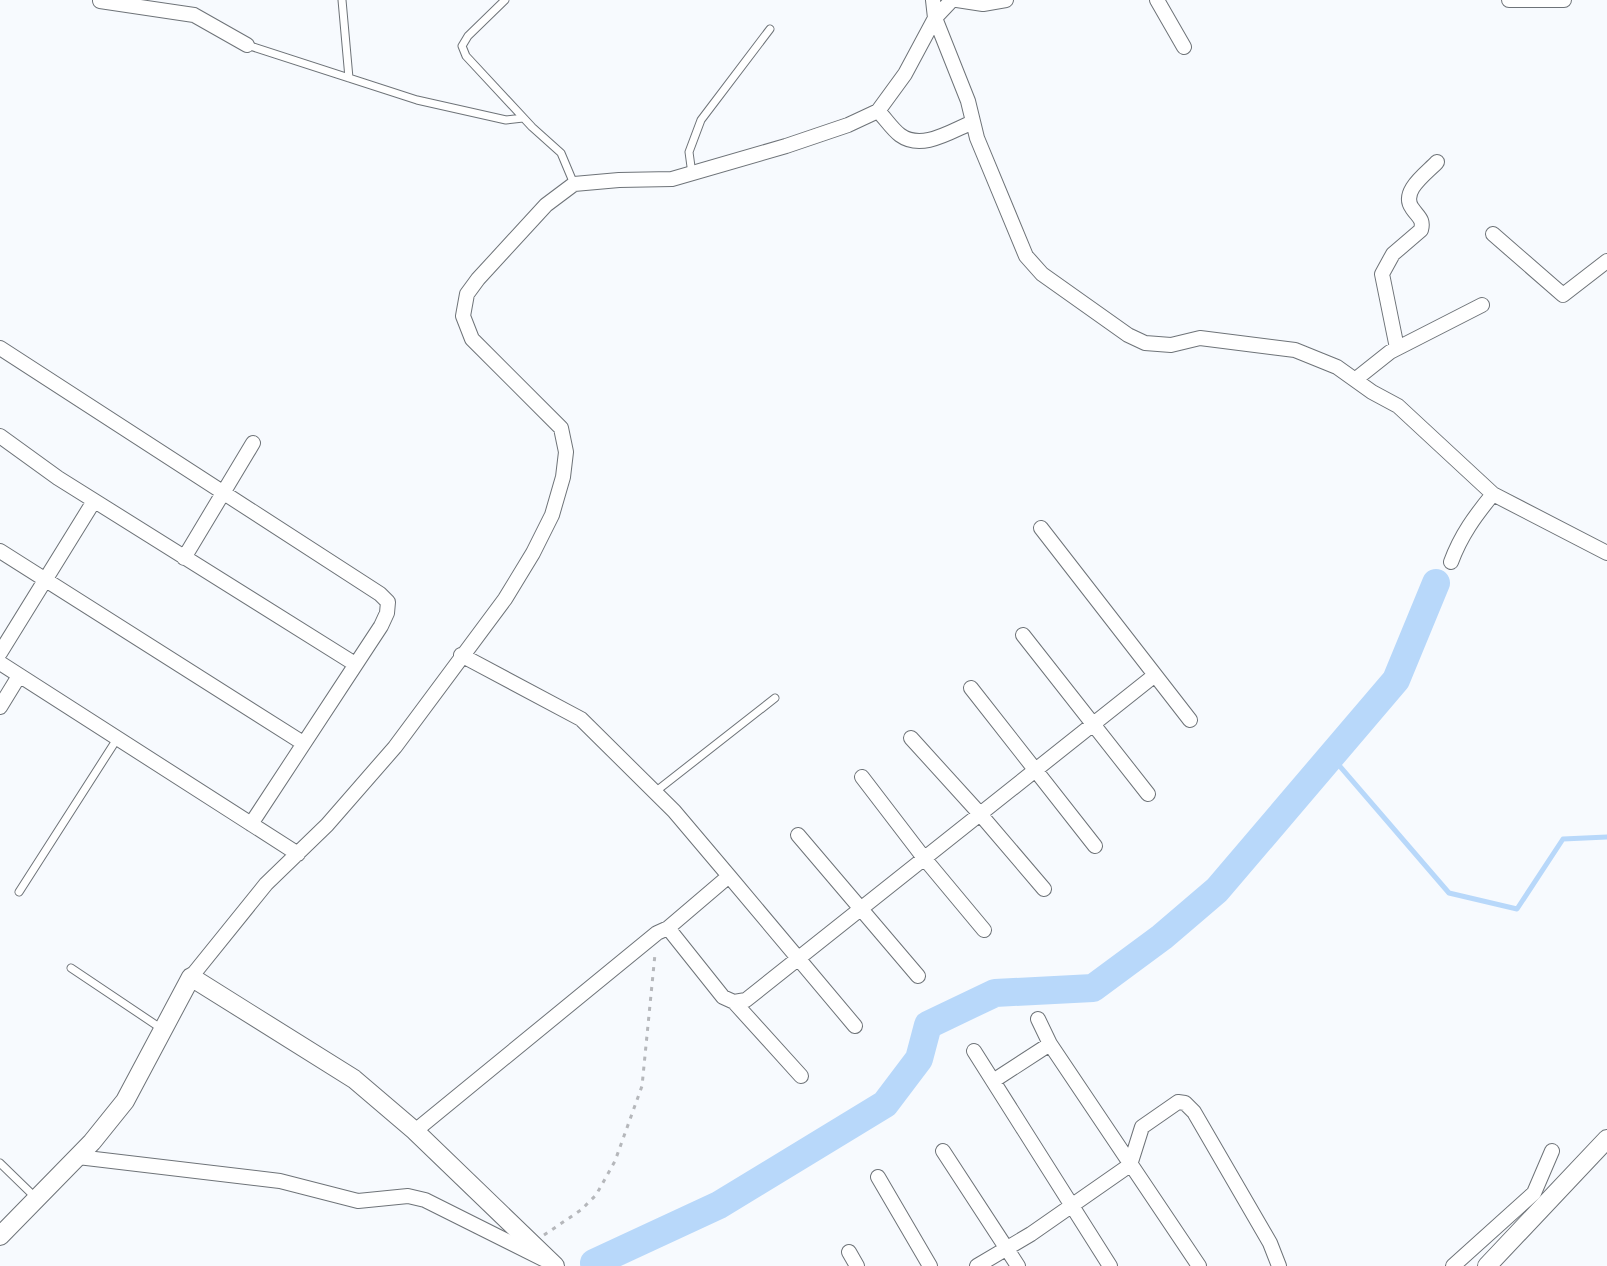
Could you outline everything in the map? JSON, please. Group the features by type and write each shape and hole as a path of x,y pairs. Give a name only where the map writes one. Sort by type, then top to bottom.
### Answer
{"street":[{"path":"933,0 935,18 968,101 977,138 1026,256 1042,274 1128,335 1145,343 1171,345 1200,338 1295,350 1337,367 1398,406 1493,494 1607,553"},
{"path":"0,1236 78,1157 125,1101 191,977 266,884 327,825 395,747 505,599 552,515 563,477 566,452 561,428 472,339 463,316 467,294 546,205 574,184 672,179 848,125 878,111 905,74 935,18 954,0 983,4 1006,0"},
{"path":"1157,0 1184,47"},
{"path":"1509,0 1564,0"},
{"path":"100,1 194,15 247,45"},
{"path":"878,111 901,136 915,141 926,142 973,122"},
{"path":"1397,348 1382,274 1393,254 1421,230 1420,218 1409,205 1409,199 1414,185 1437,162"},
{"path":"1493,234 1563,295 1607,261"},
{"path":"1356,379 1397,348 1482,305"},
{"path":"0,348 224,491 388,602 381,626 251,824"},
{"path":"0,436 94,501 355,664"},
{"path":"184,558 253,443"},
{"path":"1451,562 1469,523 1493,494"},
{"path":"0,653 94,501"},
{"path":"1041,528 1190,720"},
{"path":"0,551 303,743"},
{"path":"1023,635 1148,794"},
{"path":"461,655 581,719 655,792 855,1026"},
{"path":"0,663 298,854"},
{"path":"734,1002 746,1000 1155,675"},
{"path":"0,707 19,676"},
{"path":"971,688 1095,846"},
{"path":"911,738 1044,889"},
{"path":"862,777 984,930"},
{"path":"798,835 918,976"},
{"path":"415,1131 729,876"},
{"path":"663,931 723,997 734,1002 801,1076"},
{"path":"191,977 354,1079 415,1131 555,1266"},
{"path":"1038,1019 1050,1044 1199,1266"},
{"path":"993,1081 1050,1044"},
{"path":"974,1051 1110,1266"},
{"path":"977,1266 1073,1206 1130,1165 1142,1127 1178,1102 1185,1103 1202,1125 1270,1243 1279,1266"},
{"path":"1487,1266 1607,1139"},
{"path":"943,1151 1018,1266"},
{"path":"1453,1266 1534,1193 1552,1151"},
{"path":"78,1157 280,1181 358,1201 408,1196 425,1200 555,1266"},
{"path":"878,1177 930,1266"},
{"path":"849,1252 857,1266"}],"lane":[{"path":"342,0 349,78"},
{"path":"505,0 468,36 462,46 473,65 561,153 574,184"},
{"path":"692,174 689,152 701,120 770,29"},
{"path":"247,45 417,100 506,120 523,118"},
{"path":"655,792 775,698"},
{"path":"19,892 117,739"},
{"path":"71,968 163,1029"},
{"path":"0,1163 37,1199"}],"path":[{"path":"531,1243 581,1210 596,1195 615,1161 642,1086 663,931"}],"waterway":[{"path":"594,1263 719,1205 885,1104 919,1059 928,1025 995,993 1093,988 1162,937 1217,890 1396,680 1436,583"},
{"path":"1331,756 1449,893 1517,909 1563,839 1607,837"}]}
